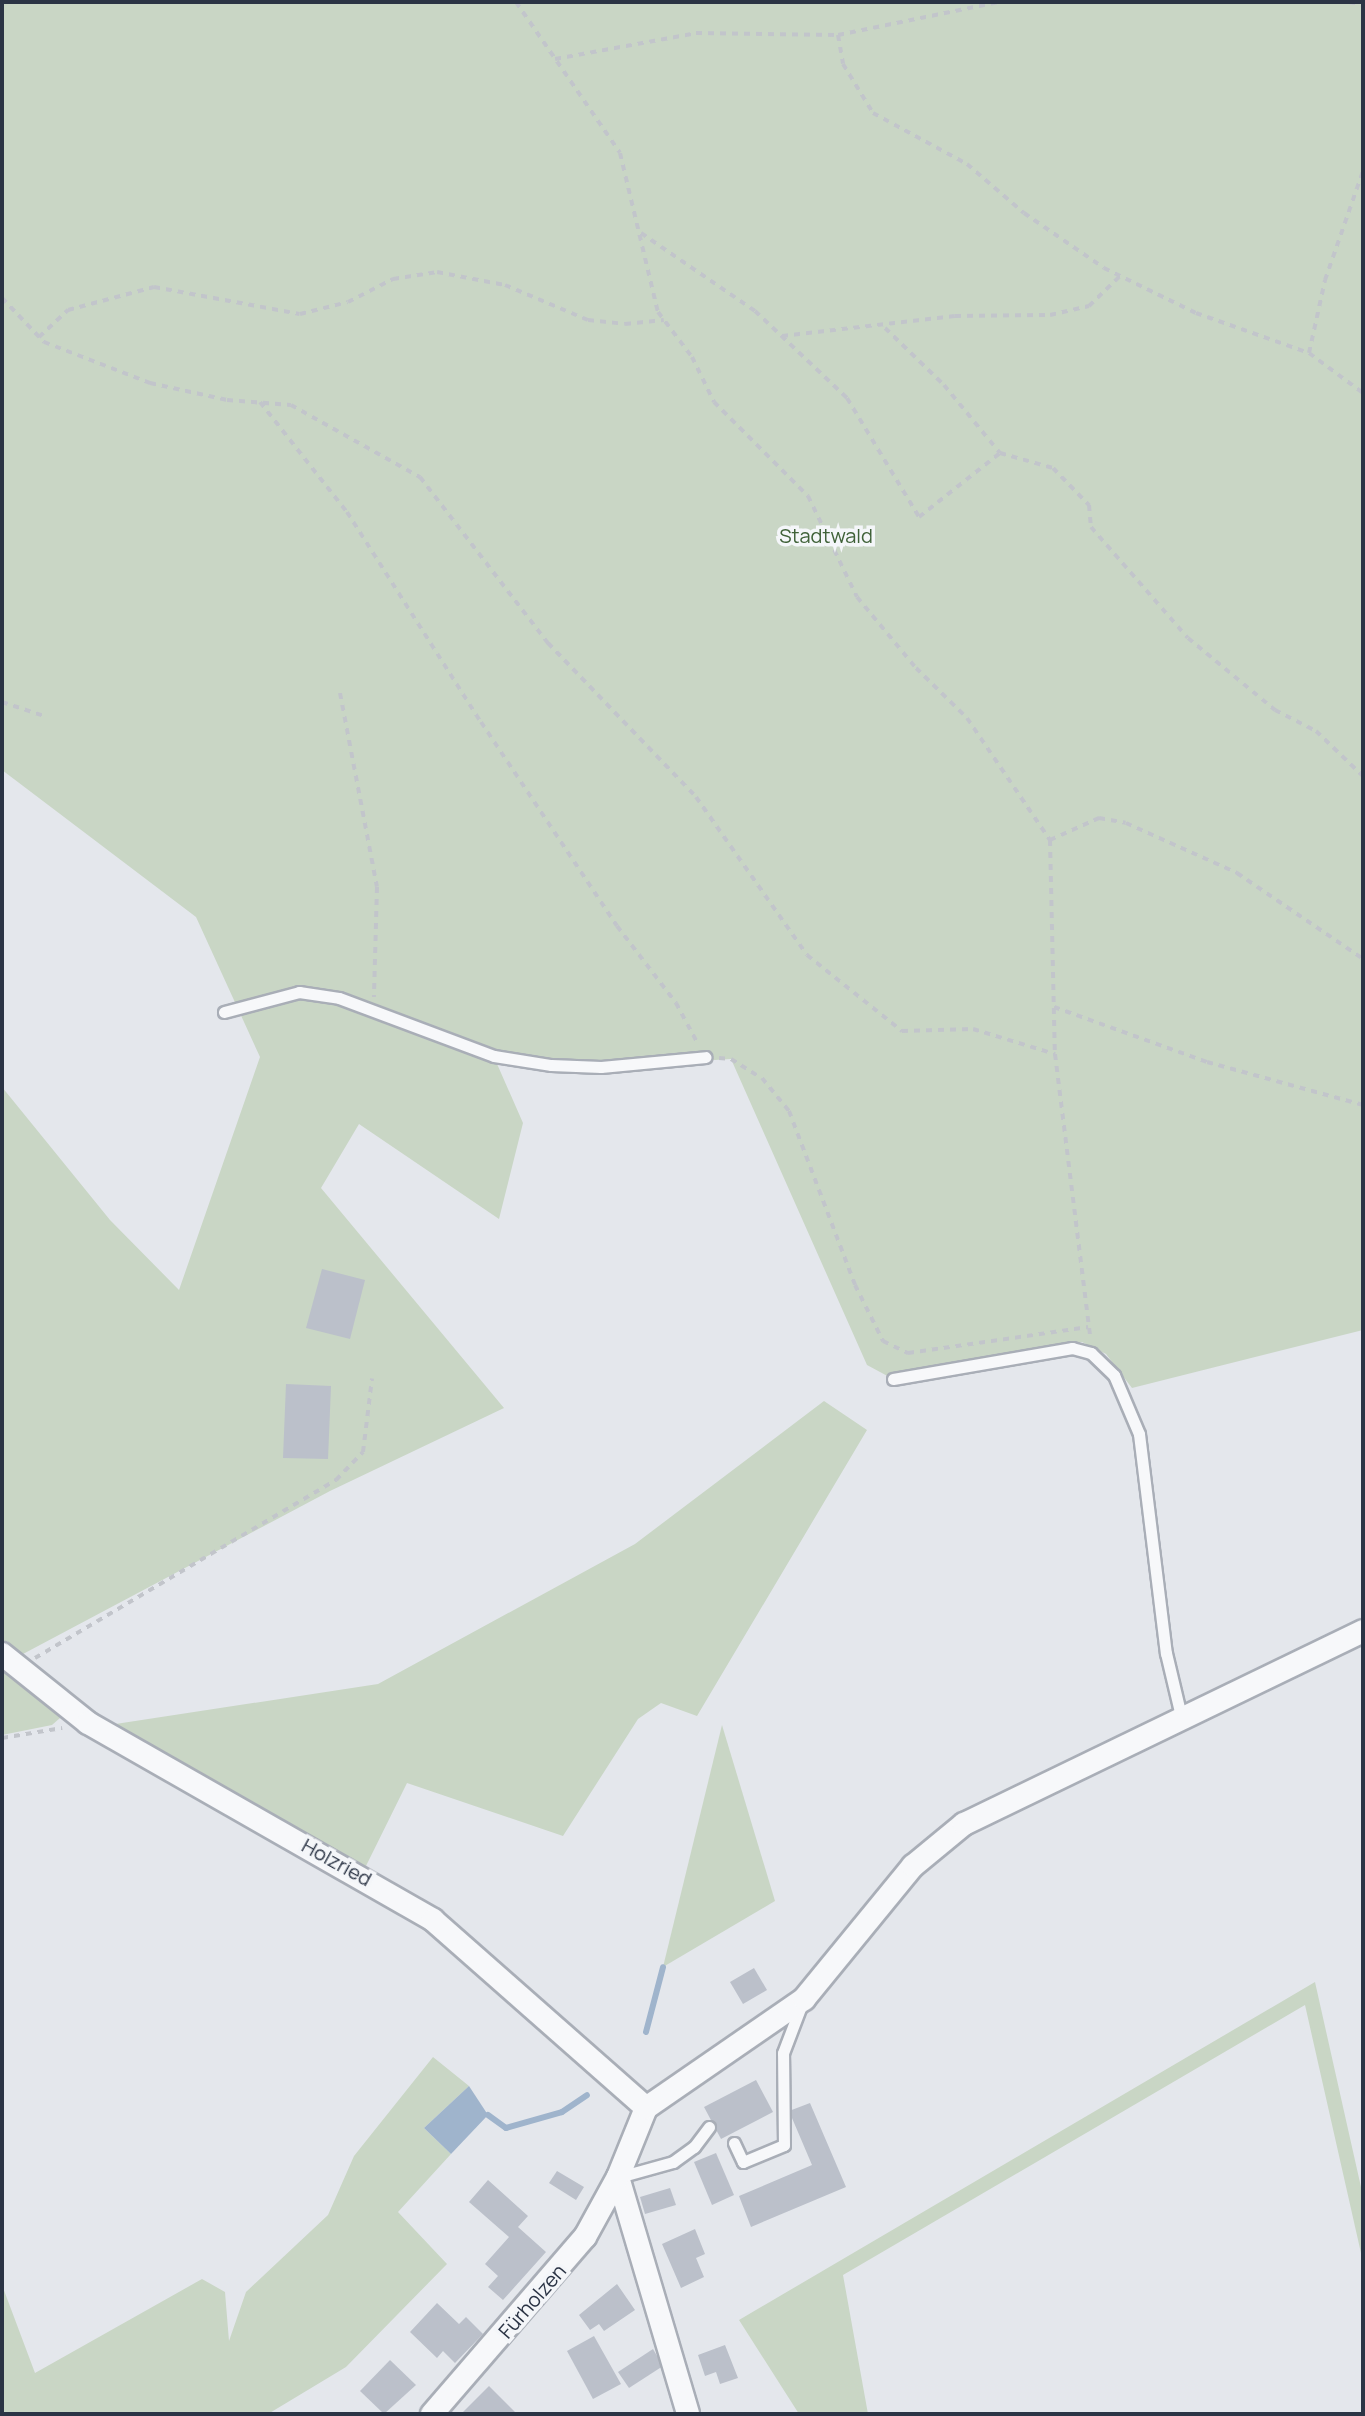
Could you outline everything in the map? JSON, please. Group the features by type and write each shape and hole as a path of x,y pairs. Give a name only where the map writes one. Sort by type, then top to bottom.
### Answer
{"street":[{"path":"646,2108 804,1999 913,1866 964,1824 1181,1716 1363,1631"},
{"name":"Holzried","path":"11,1661 88,1723 424,1913 646,2108"},
{"name":"Fürholzen","path":"432,2414 563,2267 618,2177 646,2108"},
{"path":"618,2177 688,2414"}],"lane":[{"path":"224,1012 299,992 339,998 494,1056 551,1065 601,1067 706,1057"},
{"path":"893,1379 1072,1348 1091,1353 1114,1375 1139,1434 1166,1653 1181,1716"},
{"path":"734,2143 743,2162 784,2145 783,2053 804,1999"},
{"path":"618,2177 673,2162 709,2127"}],"path":[{"path":"516,2 620,153 664,320 692,357 714,402 808,496 857,597 916,668 967,718 1050,840 1055,1054 1091,1353"},
{"path":"555,59 696,33 838,35 999,2"},
{"path":"1349,2 1363,5"},
{"path":"838,35 843,64 873,113 967,164 1024,213 1120,276 1196,313 1309,353 1363,393"},
{"path":"1309,353 1325,280 1363,171"},
{"path":"641,233 755,311 847,398 897,487 919,517 1000,453"},
{"path":"39,337 68,310 154,287 300,314 348,302 393,279 437,272 505,285 588,320 625,324 664,320"},
{"path":"782,336 885,327 955,316 1050,315 1089,306 1120,276"},
{"path":"2,298 39,337 150,383 291,405 420,477 548,643 696,797 807,955 902,1031 973,1029 1055,1054"},
{"path":"885,327 944,385 1000,453 1053,468 1089,505 1091,527 1188,638 1275,710 1316,731 1363,776"},
{"path":"260,402 347,512 617,926 676,1003 706,1057 731,1059 762,1078 789,1111 855,1285 883,1341 908,1353 1088,1327"},
{"path":"340,693 377,887 374,1011"},
{"path":"2,702 44,716"},
{"path":"1050,840 1099,818 1126,823 1237,873 1363,959"},
{"path":"1054,1007 1207,1062 1363,1105"},
{"path":"11,1661 336,1480 363,1452 372,1379"},
{"path":"2,1738 88,1723"}],"green space":[{"name":"Stadtwald","path":"2,2 1363,2 1363,1330 1132,1388 1106,1354 1082,1342 893,1379 867,1365 731,1059 601,1067 494,1057 523,1123 499,1219 359,1124 321,1188 504,1408 330,1491 23,1654 2,1647 2,1087 110,1220 179,1290 260,1057 196,917 2,770"},
{"path":"824,1401 867,1430 697,1716 661,1703 638,1719 563,1836 407,1783 364,1870 109,1725 378,1684 635,1544"},
{"path":"2,1663 58,1709 60,1718 52,1725 2,1735"},
{"path":"722,1725 775,1901 663,1967"},
{"path":"1315,1982 1363,2196 1363,2262 1305,2005 843,2275 868,2414 799,2414 739,2320"},
{"path":"433,2057 469,2086 424,2128 451,2154 398,2212 447,2264 346,2367 268,2414 2,2414 2,2285 35,2373 202,2279 225,2292 229,2341 246,2292 328,2215 354,2156"}],"water":[{"path":"469,2086 488,2115 451,2154 424,2128"}],"building":[{"path":"322,1269 365,1280 350,1339 306,1328"},
{"path":"286,1384 331,1386 328,1459 283,1458"},
{"path":"754,1968 767,1990 743,2004 730,1982"},
{"path":"756,2080 773,2112 721,2139 704,2107"},
{"path":"810,2103 846,2187 751,2227 739,2196 812,2165 789,2111"},
{"path":"716,2153 734,2195 712,2205 694,2162"},
{"path":"557,2171 584,2187 576,2200 549,2183"},
{"path":"488,2180 528,2216 518,2227 546,2252 503,2300 488,2287 498,2276 485,2264 509,2237 469,2202"},
{"path":"670,2188 676,2205 645,2214 640,2197"},
{"path":"695,2229 705,2254 696,2258 704,2277 681,2288 662,2244"},
{"path":"617,2284 635,2310 604,2331 599,2324 590,2330 579,2315"},
{"path":"437,2303 459,2324 466,2317 483,2334 455,2363 443,2351 437,2358 410,2332"},
{"path":"594,2336 621,2384 593,2399 567,2351"},
{"path":"725,2345 738,2378 720,2384 716,2372 705,2376 698,2355"},
{"path":"653,2349 663,2366 629,2388 618,2372"},
{"path":"390,2360 416,2385 384,2414 360,2391"},
{"path":"489,2386 517,2414 461,2414"}],"waterway":[{"path":"646,2032 663,1967"},
{"path":"488,2115 506,2128 562,2112 587,2095"}]}
